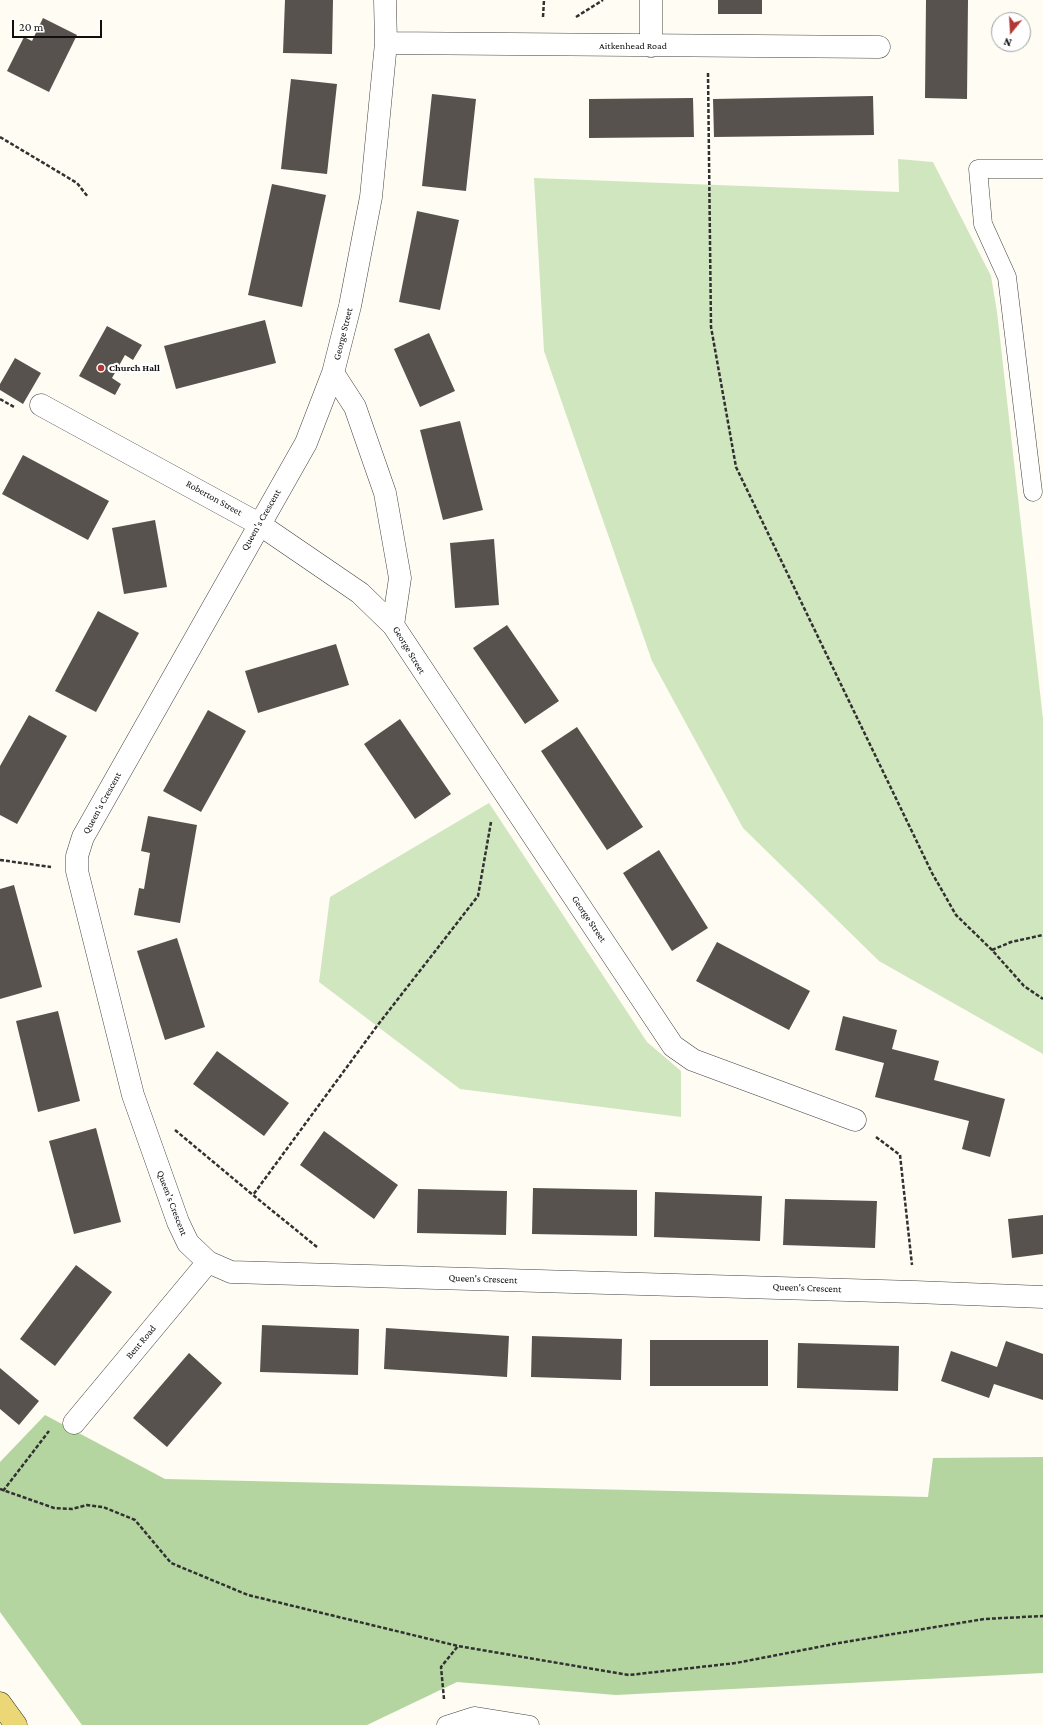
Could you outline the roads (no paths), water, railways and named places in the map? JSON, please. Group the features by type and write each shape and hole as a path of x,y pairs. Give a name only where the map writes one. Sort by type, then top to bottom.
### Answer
{"main road":[{"path":"0,1703 16,1725"}],"street":[{"name":"George Street","path":"385,0 386,42 371,197 350,306 333,373 355,407 385,493 400,578 393,625 673,1046 693,1060 855,1120"},
{"path":"650,46 651,0"},
{"name":"Aitkenhead Road","path":"386,42 650,46 879,47"},
{"name":"Queen's Crescent","path":"333,373 306,443 83,837 77,856 77,871 133,1095 178,1222 188,1243 208,1262 232,1272 1043,1297"},
{"name":"Roberton Street","path":"41,404 259,524 360,593 393,625"},
{"name":"Bent Road","path":"74,1423 208,1262"}],"lane":[{"path":"1033,492 1007,277 983,224 978,169 1043,169"},
{"path":"447,1725 474,1716 530,1725"}],"place":[{"name":"Church Hall","path":"101,368"}]}
